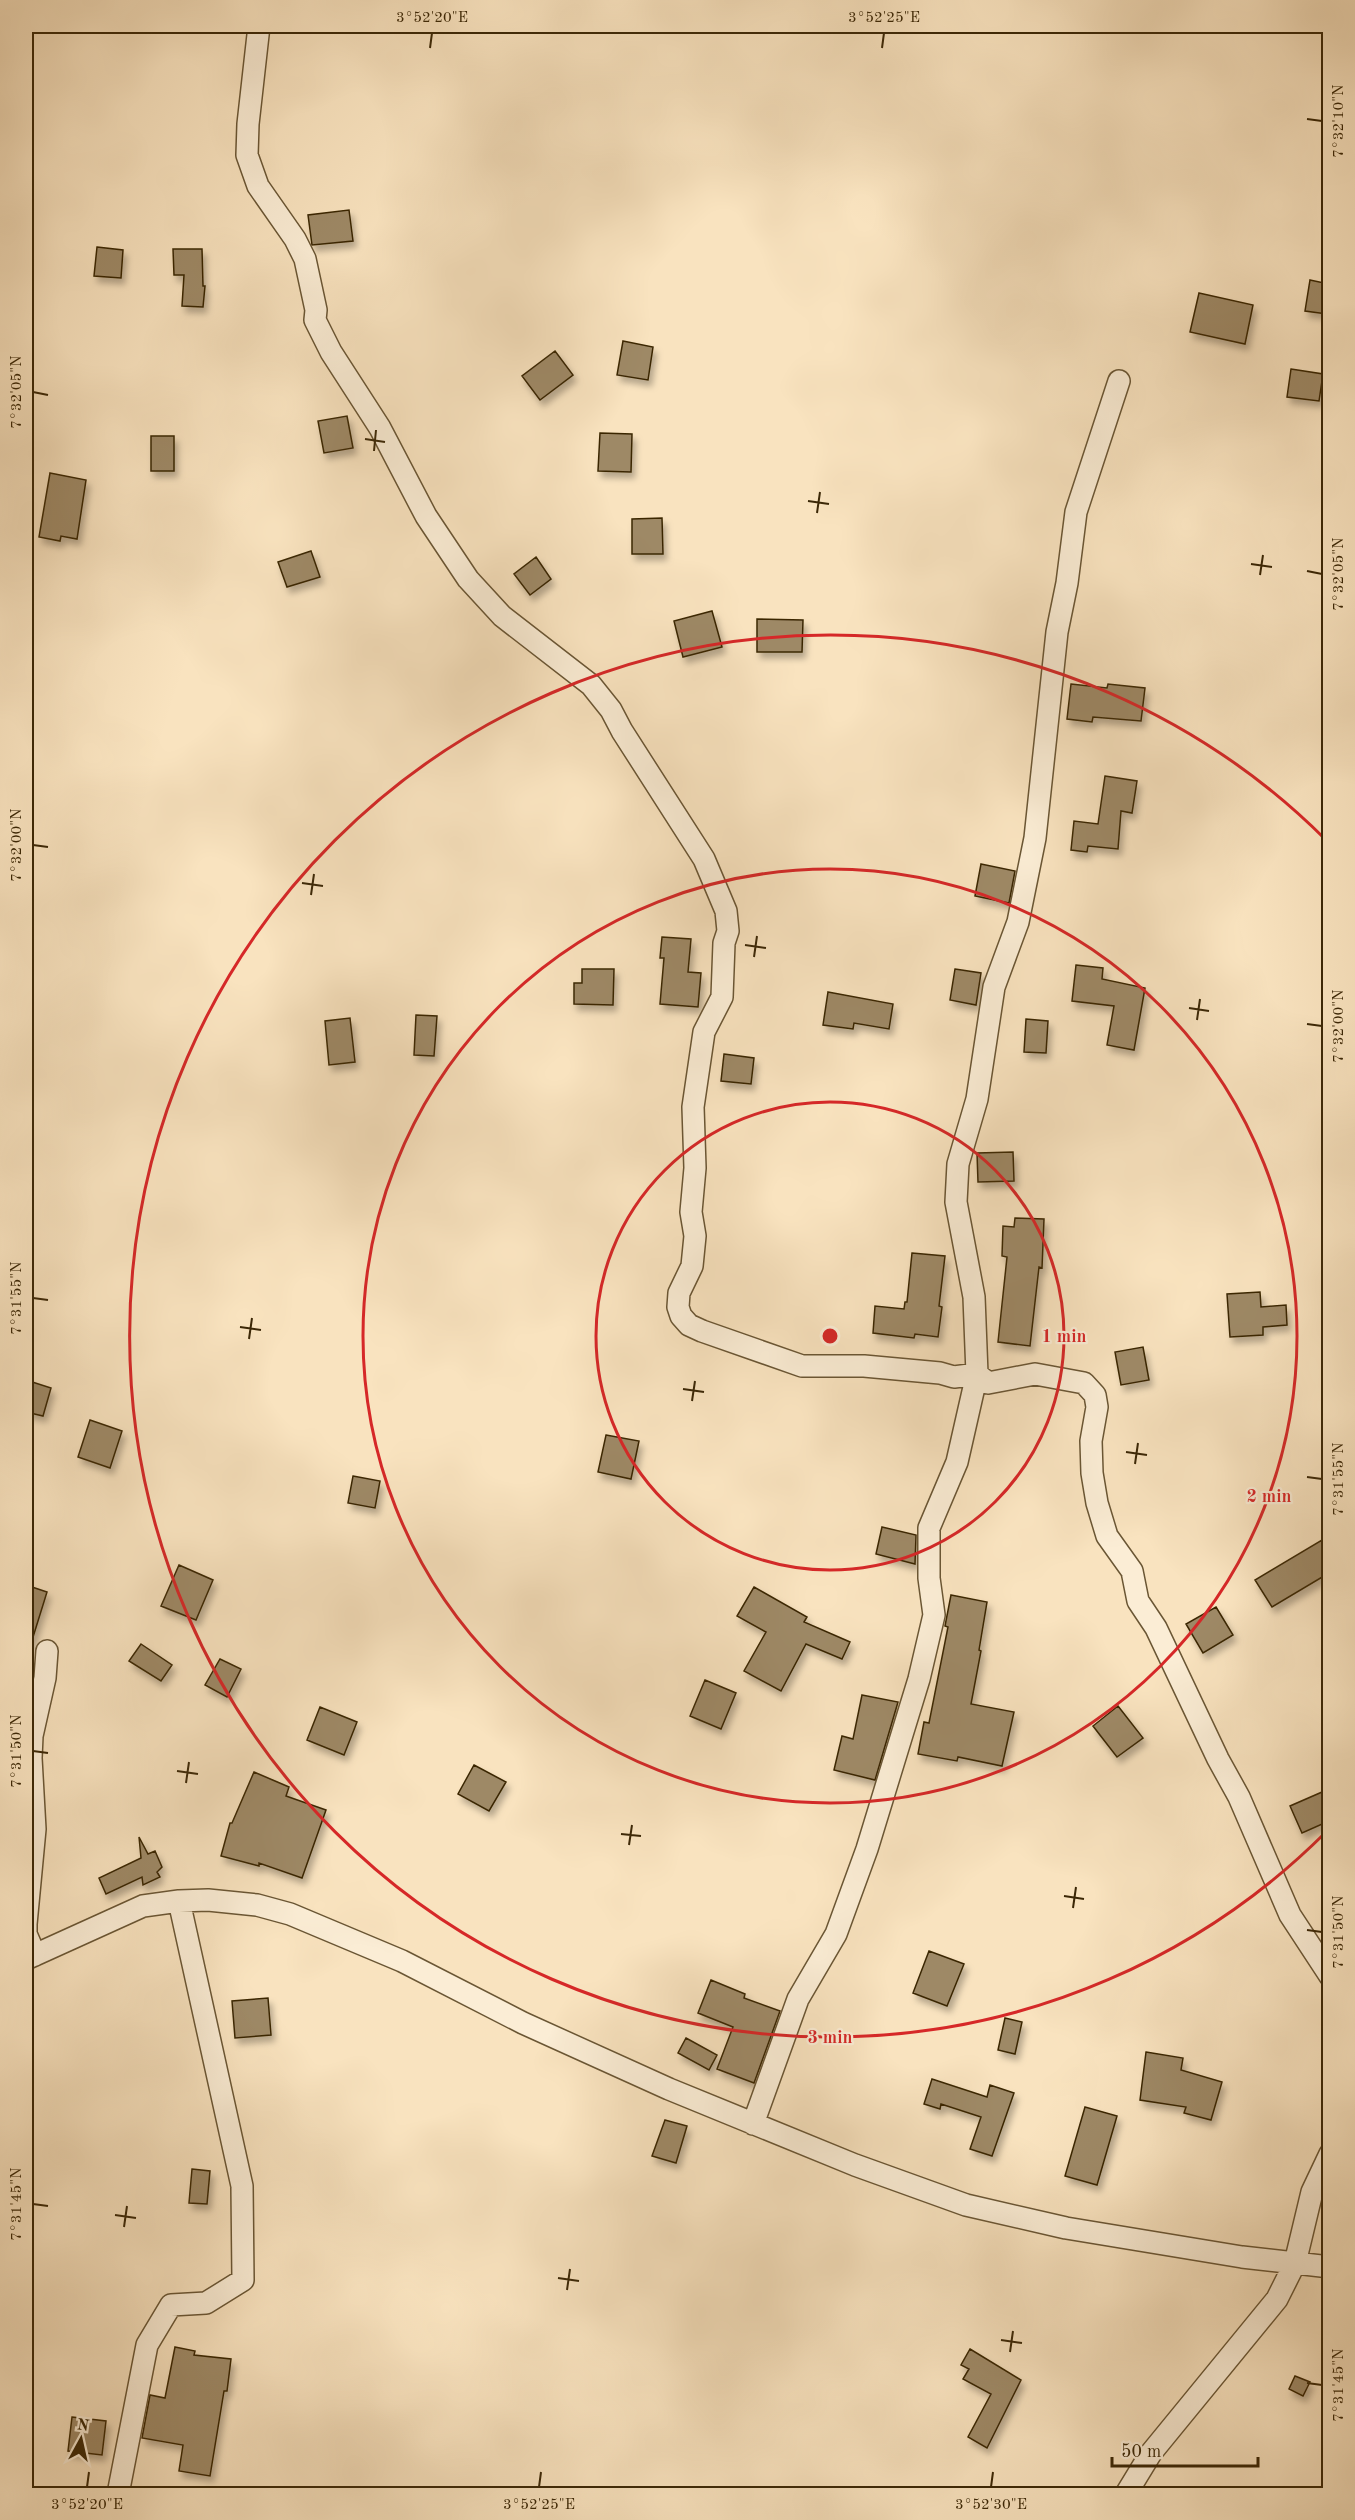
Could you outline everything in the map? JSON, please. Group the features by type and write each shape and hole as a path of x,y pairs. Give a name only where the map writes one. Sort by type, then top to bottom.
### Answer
{"street":[{"path":"260,26 248,124 247,154 258,186 295,239 305,259 316,310 315,320 331,352 380,428 426,516 468,579 502,616 591,685 611,710 622,732 704,859 726,911 728,931 724,943 722,997 704,1032 693,1107 695,1168 691,1212 695,1236 692,1266 679,1293 678,1307 681,1316 689,1325 702,1331 802,1366 864,1366 940,1373 954,1377 977,1374 988,1383 1035,1374 1084,1383 1095,1395 1097,1407 1091,1442 1092,1473 1097,1503 1107,1536 1132,1571 1138,1601 1164,1645 1218,1759 1239,1797 1290,1916 1329,1976"},
{"path":"753,2124 798,1999 836,1934 867,1849 919,1679 934,1615 929,1578 928,1528 957,1462 977,1374 974,1298 956,1202 958,1164 977,1099 994,987 1018,922 1035,838 1057,632 1067,582 1076,512 1119,381"},
{"path":"47,1651 45,1678 35,1720 31,1758 35,1829 26,1924 30,1957 143,1906 208,1900 257,1905 290,1914 402,1961 523,2023 669,2089 855,2165 966,2205 1066,2228 1242,2257 1329,2267"},
{"path":"118,2494 147,2345 171,2305 206,2303 243,2280 242,2186 179,1901"},
{"path":"1126,2494 1151,2454 1277,2299 1295,2263 1312,2192 1329,2154"}],"building":[{"path":"349,210 353,241 312,245 308,215"},
{"path":"97,247 123,250 121,278 94,276"},
{"path":"173,249 202,249 203,286 205,286 203,307 182,306 184,275 174,275"},
{"path":"1310,280 1329,284 1327,314 1305,311"},
{"path":"1199,293 1253,305 1245,344 1190,332"},
{"path":"623,341 653,347 648,380 617,375"},
{"path":"555,351 573,375 540,400 522,376"},
{"path":"1291,369 1323,374 1319,401 1287,397"},
{"path":"347,416 353,448 324,453 318,421"},
{"path":"600,433 632,434 631,472 598,471"},
{"path":"151,436 174,436 174,471 151,471"},
{"path":"50,473 86,480 77,539 61,536 60,541 39,537"},
{"path":"662,518 663,554 632,554 632,519"},
{"path":"311,551 320,577 287,587 278,562"},
{"path":"536,557 551,579 530,595 514,574"},
{"path":"712,611 722,647 683,657 674,621"},
{"path":"757,619 803,620 802,652 757,652"},
{"path":"1071,684 1107,688 1108,684 1145,688 1141,721 1093,717 1092,722 1067,719"},
{"path":"1105,776 1137,781 1132,813 1121,811 1118,849 1088,846 1087,852 1071,850 1074,821 1098,824"},
{"path":"981,864 1015,871 1009,903 975,896"},
{"path":"662,937 691,939 688,972 701,973 698,1007 660,1004 664,958 660,958"},
{"path":"1076,965 1103,968 1102,979 1145,988 1134,1050 1107,1045 1114,1006 1072,1001"},
{"path":"582,969 614,969 613,1005 574,1004 574,983 582,983"},
{"path":"955,969 981,973 976,1005 950,1000"},
{"path":"828,992 893,1004 889,1029 854,1023 853,1029 823,1025"},
{"path":"416,1015 437,1016 434,1056 414,1055"},
{"path":"350,1018 355,1062 329,1065 325,1021"},
{"path":"1026,1019 1048,1021 1046,1053 1024,1052"},
{"path":"724,1054 754,1058 751,1084 721,1081"},
{"path":"1013,1152 1014,1181 978,1182 977,1153"},
{"path":"1015,1218 1044,1219 1042,1268 1039,1267 1030,1346 998,1342 1007,1257 1002,1256 1003,1226 1014,1227"},
{"path":"912,1253 945,1256 938,1337 915,1334 914,1338 873,1333 875,1306 904,1309 905,1302 907,1302"},
{"path":"1260,1292 1261,1307 1286,1305 1287,1325 1263,1327 1263,1335 1230,1337 1227,1294"},
{"path":"1143,1347 1149,1380 1121,1385 1115,1352"},
{"path":"26,1380 51,1388 43,1416 26,1412"},
{"path":"90,1420 122,1431 110,1468 78,1457"},
{"path":"606,1435 639,1441 631,1479 598,1472"},
{"path":"353,1476 380,1481 375,1508 348,1503"},
{"path":"882,1527 916,1535 915,1564 876,1554"},
{"path":"1322,1540 1329,1552 1329,1573 1272,1607 1255,1580"},
{"path":"179,1565 213,1580 196,1620 161,1606"},
{"path":"26,1585 47,1592 29,1650 26,1649"},
{"path":"754,1587 807,1617 804,1622 850,1642 842,1659 806,1644 781,1691 744,1671 766,1632 737,1616"},
{"path":"951,1595 987,1602 971,1704 1014,1712 1002,1766 958,1757 957,1761 918,1754 924,1722 929,1723 948,1627 945,1626"},
{"path":"1216,1607 1233,1635 1203,1653 1186,1624"},
{"path":"141,1644 172,1665 161,1681 129,1661"},
{"path":"220,1659 241,1669 227,1697 205,1685"},
{"path":"705,1680 736,1693 721,1729 690,1716"},
{"path":"862,1695 898,1702 875,1780 834,1770 842,1736 853,1739"},
{"path":"1118,1706 1143,1738 1117,1757 1093,1726"},
{"path":"320,1707 357,1722 344,1755 307,1740"},
{"path":"474,1765 506,1782 489,1811 458,1794"},
{"path":"254,1772 289,1787 286,1796 326,1810 302,1878 259,1863 259,1866 221,1856 230,1823 232,1823"},
{"path":"1329,1789 1329,1821 1302,1833 1290,1806"},
{"path":"139,1837 148,1854 155,1851 162,1867 157,1872 160,1877 143,1885 142,1877 106,1894 99,1878 141,1858"},
{"path":"929,1951 964,1964 947,2006 913,1993"},
{"path":"711,1980 745,1994 744,1998 780,2011 754,2083 717,2069 733,2027 698,2013"},
{"path":"268,1998 271,2035 235,2038 232,2001"},
{"path":"1005,2018 1022,2022 1015,2054 998,2050"},
{"path":"686,2038 717,2055 709,2070 678,2053"},
{"path":"1146,2052 1183,2058 1181,2070 1222,2082 1211,2120 1184,2113 1186,2107 1140,2100"},
{"path":"932,2079 987,2097 990,2085 1014,2093 992,2156 970,2149 981,2117 941,2104 940,2109 924,2104"},
{"path":"1085,2107 1117,2116 1097,2185 1065,2176"},
{"path":"665,2120 687,2126 676,2163 652,2156"},
{"path":"192,2169 210,2171 207,2204 189,2203"},
{"path":"175,2347 195,2351 194,2355 231,2359 210,2476 179,2471 183,2445 142,2438 150,2395 165,2398"},
{"path":"970,2349 1021,2380 987,2448 968,2437 991,2394 963,2379 969,2369 961,2365"},
{"path":"1295,2376 1310,2382 1303,2396 1289,2389"},
{"path":"72,2417 106,2421 102,2455 68,2451"}]}
